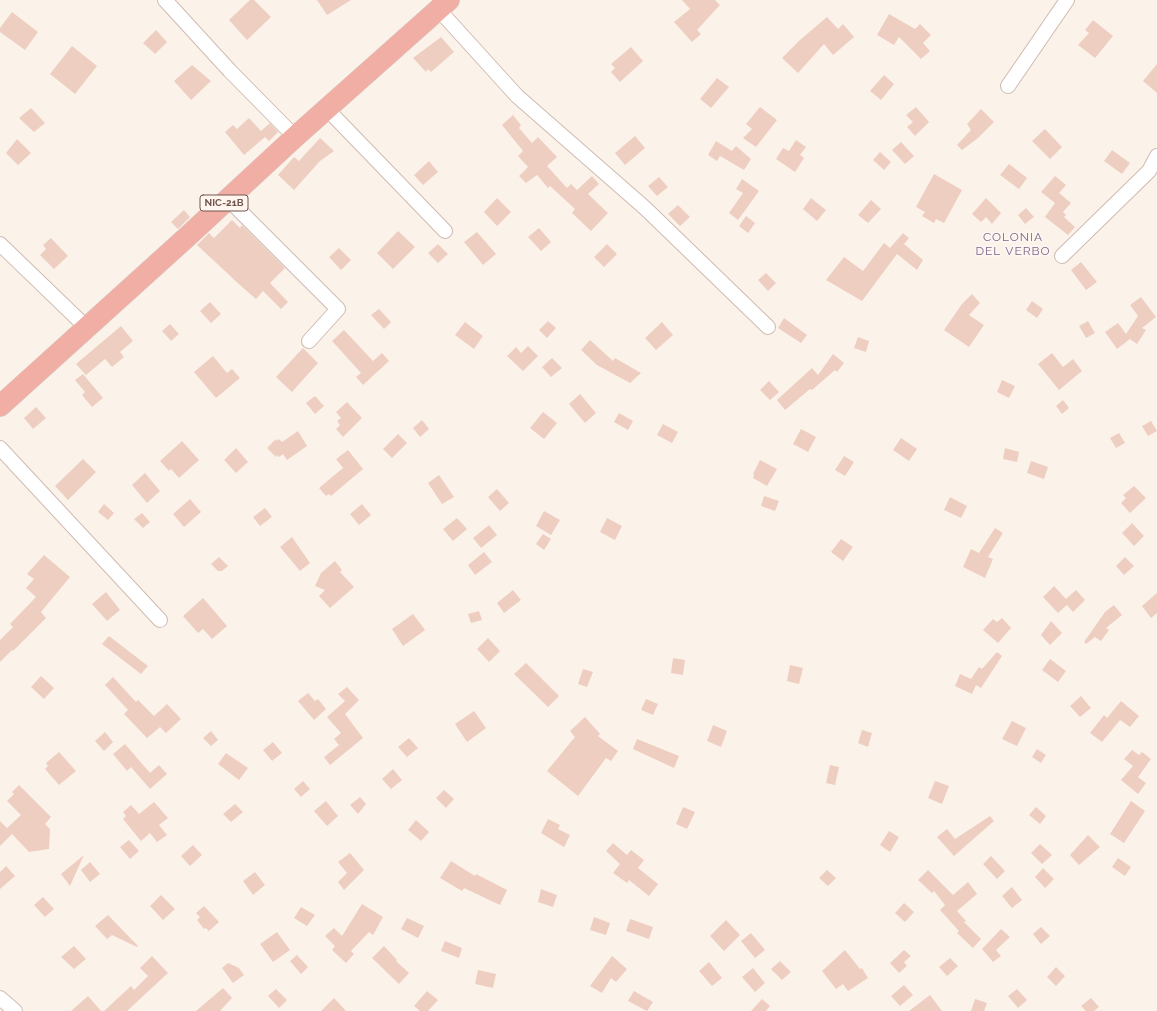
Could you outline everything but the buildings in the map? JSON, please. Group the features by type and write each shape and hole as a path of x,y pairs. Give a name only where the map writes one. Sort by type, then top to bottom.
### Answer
{"highway":[{"name":"NIC-21B","path":"0,406 295,137 444,5"}],"street":[{"path":"165,0 230,72 295,137"},
{"path":"1008,86 1067,0"},
{"path":"444,5 517,96 645,208 768,327"},
{"path":"327,109 445,231"},
{"path":"1062,256 1149,171 1157,156"},
{"path":"228,199 338,309 309,341"},
{"path":"0,244 86,327"},
{"path":"0,448 160,620"},
{"path":"0,998 15,1011"}],"district":[{"name":"COLONIA DEL VERBO","path":"1013,244"}]}
